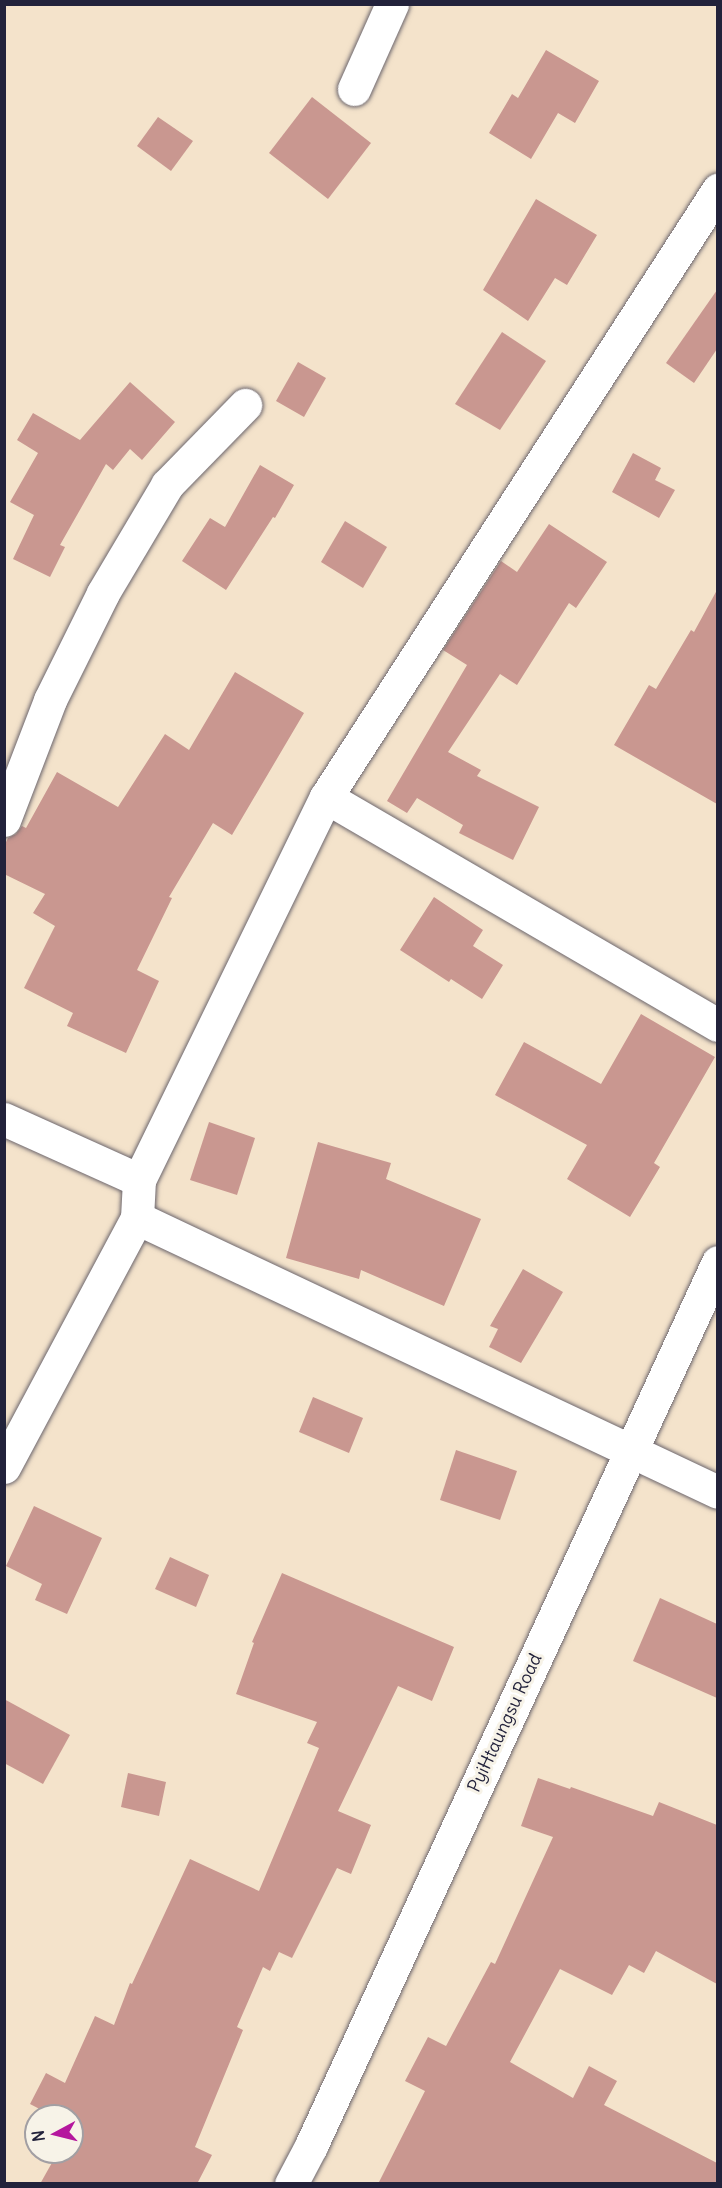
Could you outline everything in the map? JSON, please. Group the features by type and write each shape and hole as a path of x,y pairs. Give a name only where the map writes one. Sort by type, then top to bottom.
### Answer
{"main road":[{"path":"354,89 392,4"},
{"path":"4,1467 137,1218 139,1180 326,797 717,190"},
{"path":"4,820 50,700 103,593 167,485 245,405"},
{"path":"326,797 717,1025"},
{"path":"4,1119 139,1180"},
{"path":"137,1218 717,1492"},
{"name":"PyiHtaungsu Road","path":"291,2184 316,2135 717,1262"}],"building":[{"path":"546,50 599,81 575,123 558,113 531,159 489,133 512,94 518,98"},
{"path":"312,97 371,143 328,199 269,153"},
{"path":"158,117 193,141 171,171 137,146"},
{"path":"536,199 597,235 567,285 555,278 528,321 483,290"},
{"path":"717,290 717,349 694,383 666,363"},
{"path":"502,332 546,361 500,430 455,404"},
{"path":"298,362 326,378 304,417 276,401"},
{"path":"130,382 175,422 142,460 130,449 113,470 106,464 60,545 65,547 50,577 13,559 34,515 10,502 38,453 17,440 33,413 80,440"},
{"path":"633,453 661,468 655,480 675,490 659,518 612,492"},
{"path":"260,465 294,485 275,518 273,517 226,590 182,561 210,518 225,527"},
{"path":"345,521 387,547 363,588 321,562"},
{"path":"549,524 607,562 576,608 569,603 517,685 500,674 448,752 481,770 477,776 539,807 513,860 459,833 463,825 417,798 407,813 387,801 467,665 443,650 501,561 517,572"},
{"path":"717,590 717,804 614,745 649,685 656,689 691,630 694,632"},
{"path":"235,672 304,713 232,835 213,823 169,897 172,898 137,970 159,981 126,1053 67,1026 73,1013 24,988 55,926 33,913 45,894 4,874 4,846 8,838 16,834 22,826 26,828 57,772 118,807 165,734 189,750"},
{"path":"434,897 483,930 473,946 503,965 482,999 451,979 449,982 400,950"},
{"path":"641,1014 715,1057 654,1163 660,1167 630,1217 567,1179 587,1145 495,1095 524,1042 601,1084"},
{"path":"209,1122 255,1138 237,1195 190,1180"},
{"path":"318,1142 391,1163 386,1179 481,1219 444,1306 361,1270 359,1279 286,1258"},
{"path":"523,1269 563,1292 521,1363 489,1347 498,1329 490,1326"},
{"path":"313,1397 363,1418 349,1453 299,1432"},
{"path":"456,1450 517,1471 500,1520 440,1500"},
{"path":"34,1506 102,1538 67,1614 35,1600 42,1584 6,1566"},
{"path":"170,1557 209,1575 196,1607 155,1589"},
{"path":"282,1573 454,1647 432,1701 398,1686 338,1811 371,1825 351,1874 337,1868 292,1958 279,1952 270,1971 263,1967 237,2027 243,2030 195,2147 212,2155 197,2184 40,2184 51,2164 84,2164 84,2104 30,2104 46,2073 65,2083 95,2016 114,2025 130,1983 132,1984 190,1859 259,1891 319,1748 307,1743 317,1722 236,1694 254,1643 252,1642"},
{"path":"660,1598 717,1624 717,1698 633,1661"},
{"path":"4,1699 70,1735 43,1784 4,1763"},
{"path":"128,1773 166,1782 159,1816 121,1807"},
{"path":"538,1778 570,1789 571,1787 653,1816 659,1802 717,1825 717,1984 656,1951 644,1973 629,1965 612,1995 560,1969 510,2062 573,2098 589,2066 617,2081 604,2105 717,2163 717,2184 378,2184 425,2091 405,2081 428,2037 446,2046 491,1962 495,1964 553,1837 521,1826"}]}
